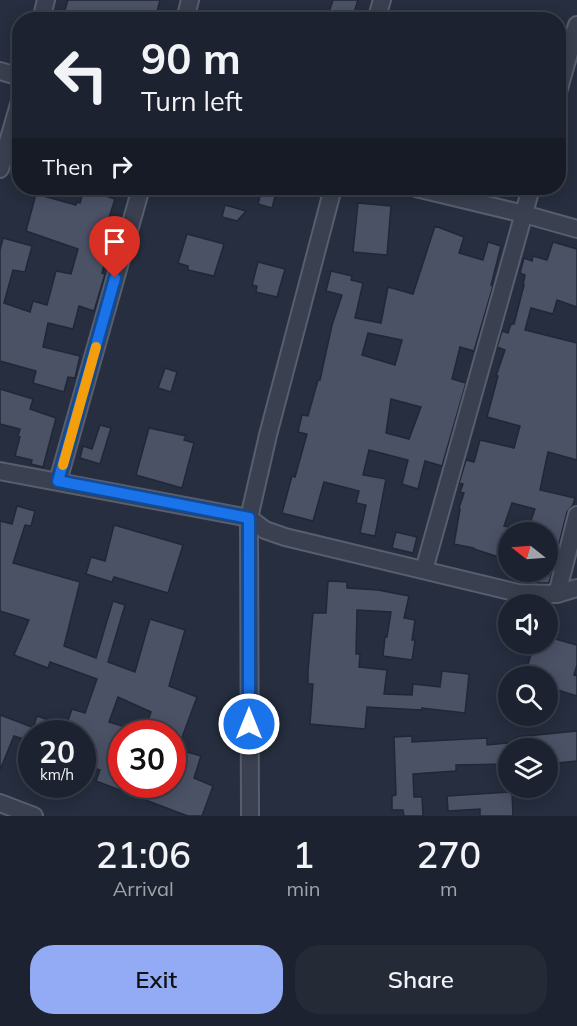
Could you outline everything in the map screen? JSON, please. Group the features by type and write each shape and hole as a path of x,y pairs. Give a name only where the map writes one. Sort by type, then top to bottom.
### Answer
{"street":[{"path":"566,64 577,25"},
{"path":"0,169 12,128"},
{"path":"58,481 139,195"},
{"path":"250,816 249,518 271,423 331,195"},
{"path":"445,195 577,229"},
{"path":"424,570 529,195"},
{"path":"0,471 249,518 265,530 285,537 518,593 557,594 577,588"},
{"path":"557,594 577,515"},
{"path":"0,803 34,816"}],"building":[{"path":"68,0 160,0 157,12 64,12"},
{"path":"333,0 358,0 354,12 329,12"},
{"path":"36,195 76,205 77,202 80,203 82,195 103,195 115,199 103,237 101,249 108,251 102,273 105,274 94,311 79,306 73,329 48,323 43,347 80,356 75,378 68,377 64,392 33,383 36,371 0,361 0,250 3,238 32,246 25,272 13,270 4,303 30,312 33,301 47,305 56,271 71,274 78,249 26,231"},
{"path":"260,195 275,195 272,208 258,204"},
{"path":"358,203 391,206 387,255 353,252"},
{"path":"225,205 246,211 237,221 222,217"},
{"path":"435,226 464,237 459,253 483,260 488,242 501,246 491,285 493,286 474,351 460,347 452,379 466,383 442,466 425,461 418,489 402,484 408,460 369,450 363,475 386,479 375,536 360,533 366,505 356,503 359,491 324,482 313,521 282,513 307,434 298,432 302,415 308,416 318,380 320,380 332,325 342,295 326,291 331,271 352,276 351,280 363,283 355,318 381,323 388,287 413,294","holes":["368,333 402,340 395,365 362,355","391,399 421,407 409,439 386,433"]},
{"path":"187,234 224,244 214,276 188,270 188,266 178,263"},
{"path":"553,242 577,249 577,307 557,300 553,314 531,308 525,330 577,343 577,460 548,452 540,490 575,498 567,512 558,548 558,522 530,522 535,509 512,503 505,522 498,522 498,557 454,544 459,508 464,493 460,492 463,484 459,483 466,460 474,462 480,440 514,448 520,426 487,417 498,376 496,376 505,350 497,347 502,331 508,333 511,324 514,324 524,285 525,275 520,273 524,258 532,261 533,256 547,260"},
{"path":"258,262 285,269 277,297 256,292 257,286 252,285"},
{"path":"165,368 177,372 171,392 158,388"},
{"path":"0,389 33,399 30,409 56,418 43,467 31,464 32,460 15,456 20,429 0,424"},
{"path":"100,425 111,428 100,464 80,458 83,446 92,449"},
{"path":"149,428 186,436 184,440 194,443 182,488 136,475"},
{"path":"17,506 35,511 31,526 25,525 13,563 80,582 64,646 96,658 113,601 125,605 108,662 135,672 150,619 185,630 169,686 197,697 186,727 186,720 148,720 151,712 118,697 108,720 108,786 96,781 100,770 96,769 96,720 68,720 72,709 85,713 97,679 50,662 48,668 14,655 29,620 0,611 0,521 12,524"},
{"path":"114,525 183,545 168,593 114,577 112,582 86,574 91,557 105,561"},
{"path":"396,532 417,537 413,553 392,548"},
{"path":"328,581 347,582 347,588 378,590 409,596 404,618 415,620 412,660 383,656 391,612 357,610 356,654 360,654 359,667 387,670 384,694 412,695 413,684 440,687 442,671 469,674 465,713 422,708 422,710 367,707 365,729 310,724 313,684 308,684 308,671 313,613 326,613"},
{"path":"558,640 577,645 577,665 574,675 577,676 577,696 558,690 558,666 527,666 531,654 558,654"},
{"path":"0,715 18,722 18,737 14,736 0,770"},
{"path":"37,716 49,720 36,720"},
{"path":"577,731 577,761 558,763 558,738 516,737"},
{"path":"412,736 412,742 487,738 487,745 498,744 498,764 456,765 456,771 413,774 414,797 422,797 423,816 404,816 403,810 392,810 392,796 396,795 394,737"},
{"path":"187,752 201,756 194,778 213,786 202,816 188,816 141,798 186,798"},
{"path":"498,793 498,798 512,798 513,816 480,816 480,809 448,811 447,796"}],"slow traffic":[{"path":"63,465 96,347"}],"route":[{"path":"115,278 58,481 249,518 249,724"}]}
